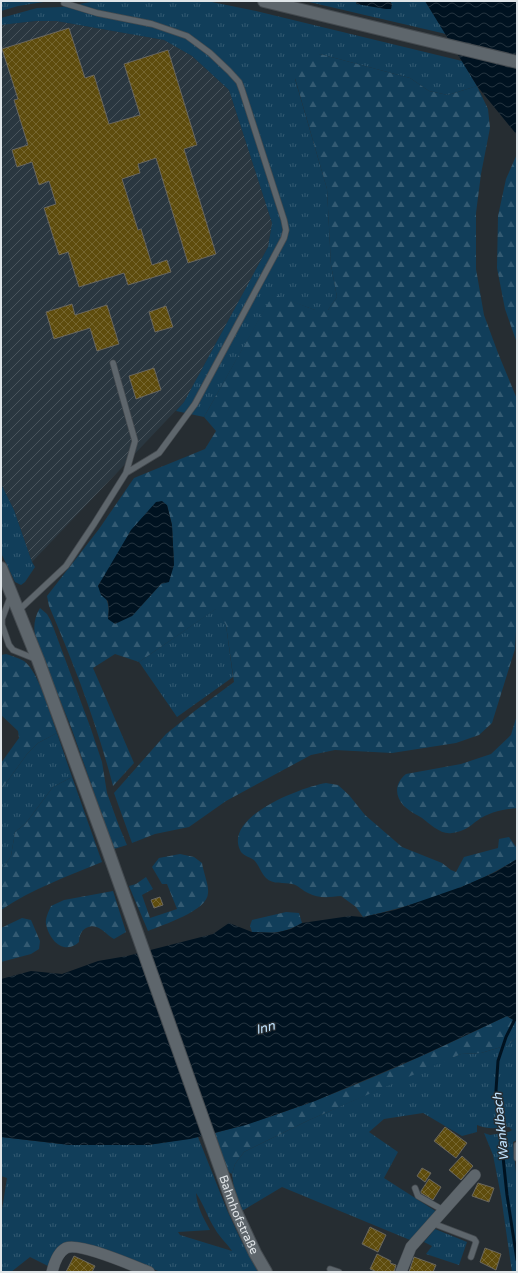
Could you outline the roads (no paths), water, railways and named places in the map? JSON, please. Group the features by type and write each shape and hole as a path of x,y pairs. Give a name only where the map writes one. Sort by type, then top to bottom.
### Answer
{"main road":[{"path":"264,1 517,62"},
{"name":"Bahnhofstraße","path":"1,568 38,660 106,845 235,1210 255,1253 266,1272"}],"street":[{"path":"401,1272 411,1247 475,1175"},
{"path":"52,1272 62,1252 66,1248 72,1247 93,1251 149,1272"}],"lane":[{"path":"64,3 97,13 152,24 187,36 210,53 229,71 239,82 242,90 286,230 284,238 195,404 159,453 126,472"},
{"path":"18,611 66,566 126,472 135,441 113,363"},
{"path":"11,594 2,619 2,625 9,645 13,650 38,660"},
{"path":"517,1145 517,1158"},
{"path":"415,1188 418,1196 443,1210"},
{"path":"432,1223 474,1239 476,1242 471,1257"},
{"path":"330,1269 338,1272"}],"water":[{"path":"357,1 390,1 392,5 391,9 386,9 356,4"},
{"path":"425,1 517,1 517,135 477,86"},
{"path":"162,501 167,505 172,525 174,565 169,582 161,584 132,616 115,624 108,619 108,601 101,595 98,586 131,530 156,502"},
{"name":"Inn","path":"517,859 517,1021 507,1016 419,1057 315,1101 246,1125 190,1139 148,1145 70,1145 1,1137 1,979 31,971 62,974 98,961 127,956 213,934 229,923 252,932 275,933 291,929 302,923 350,916 363,917 395,910 461,887 496,872"}],"waterway":[{"name":"Wanklbach","path":"515,1019 506,1037 498,1061 496,1090 507,1195 517,1260"}]}
